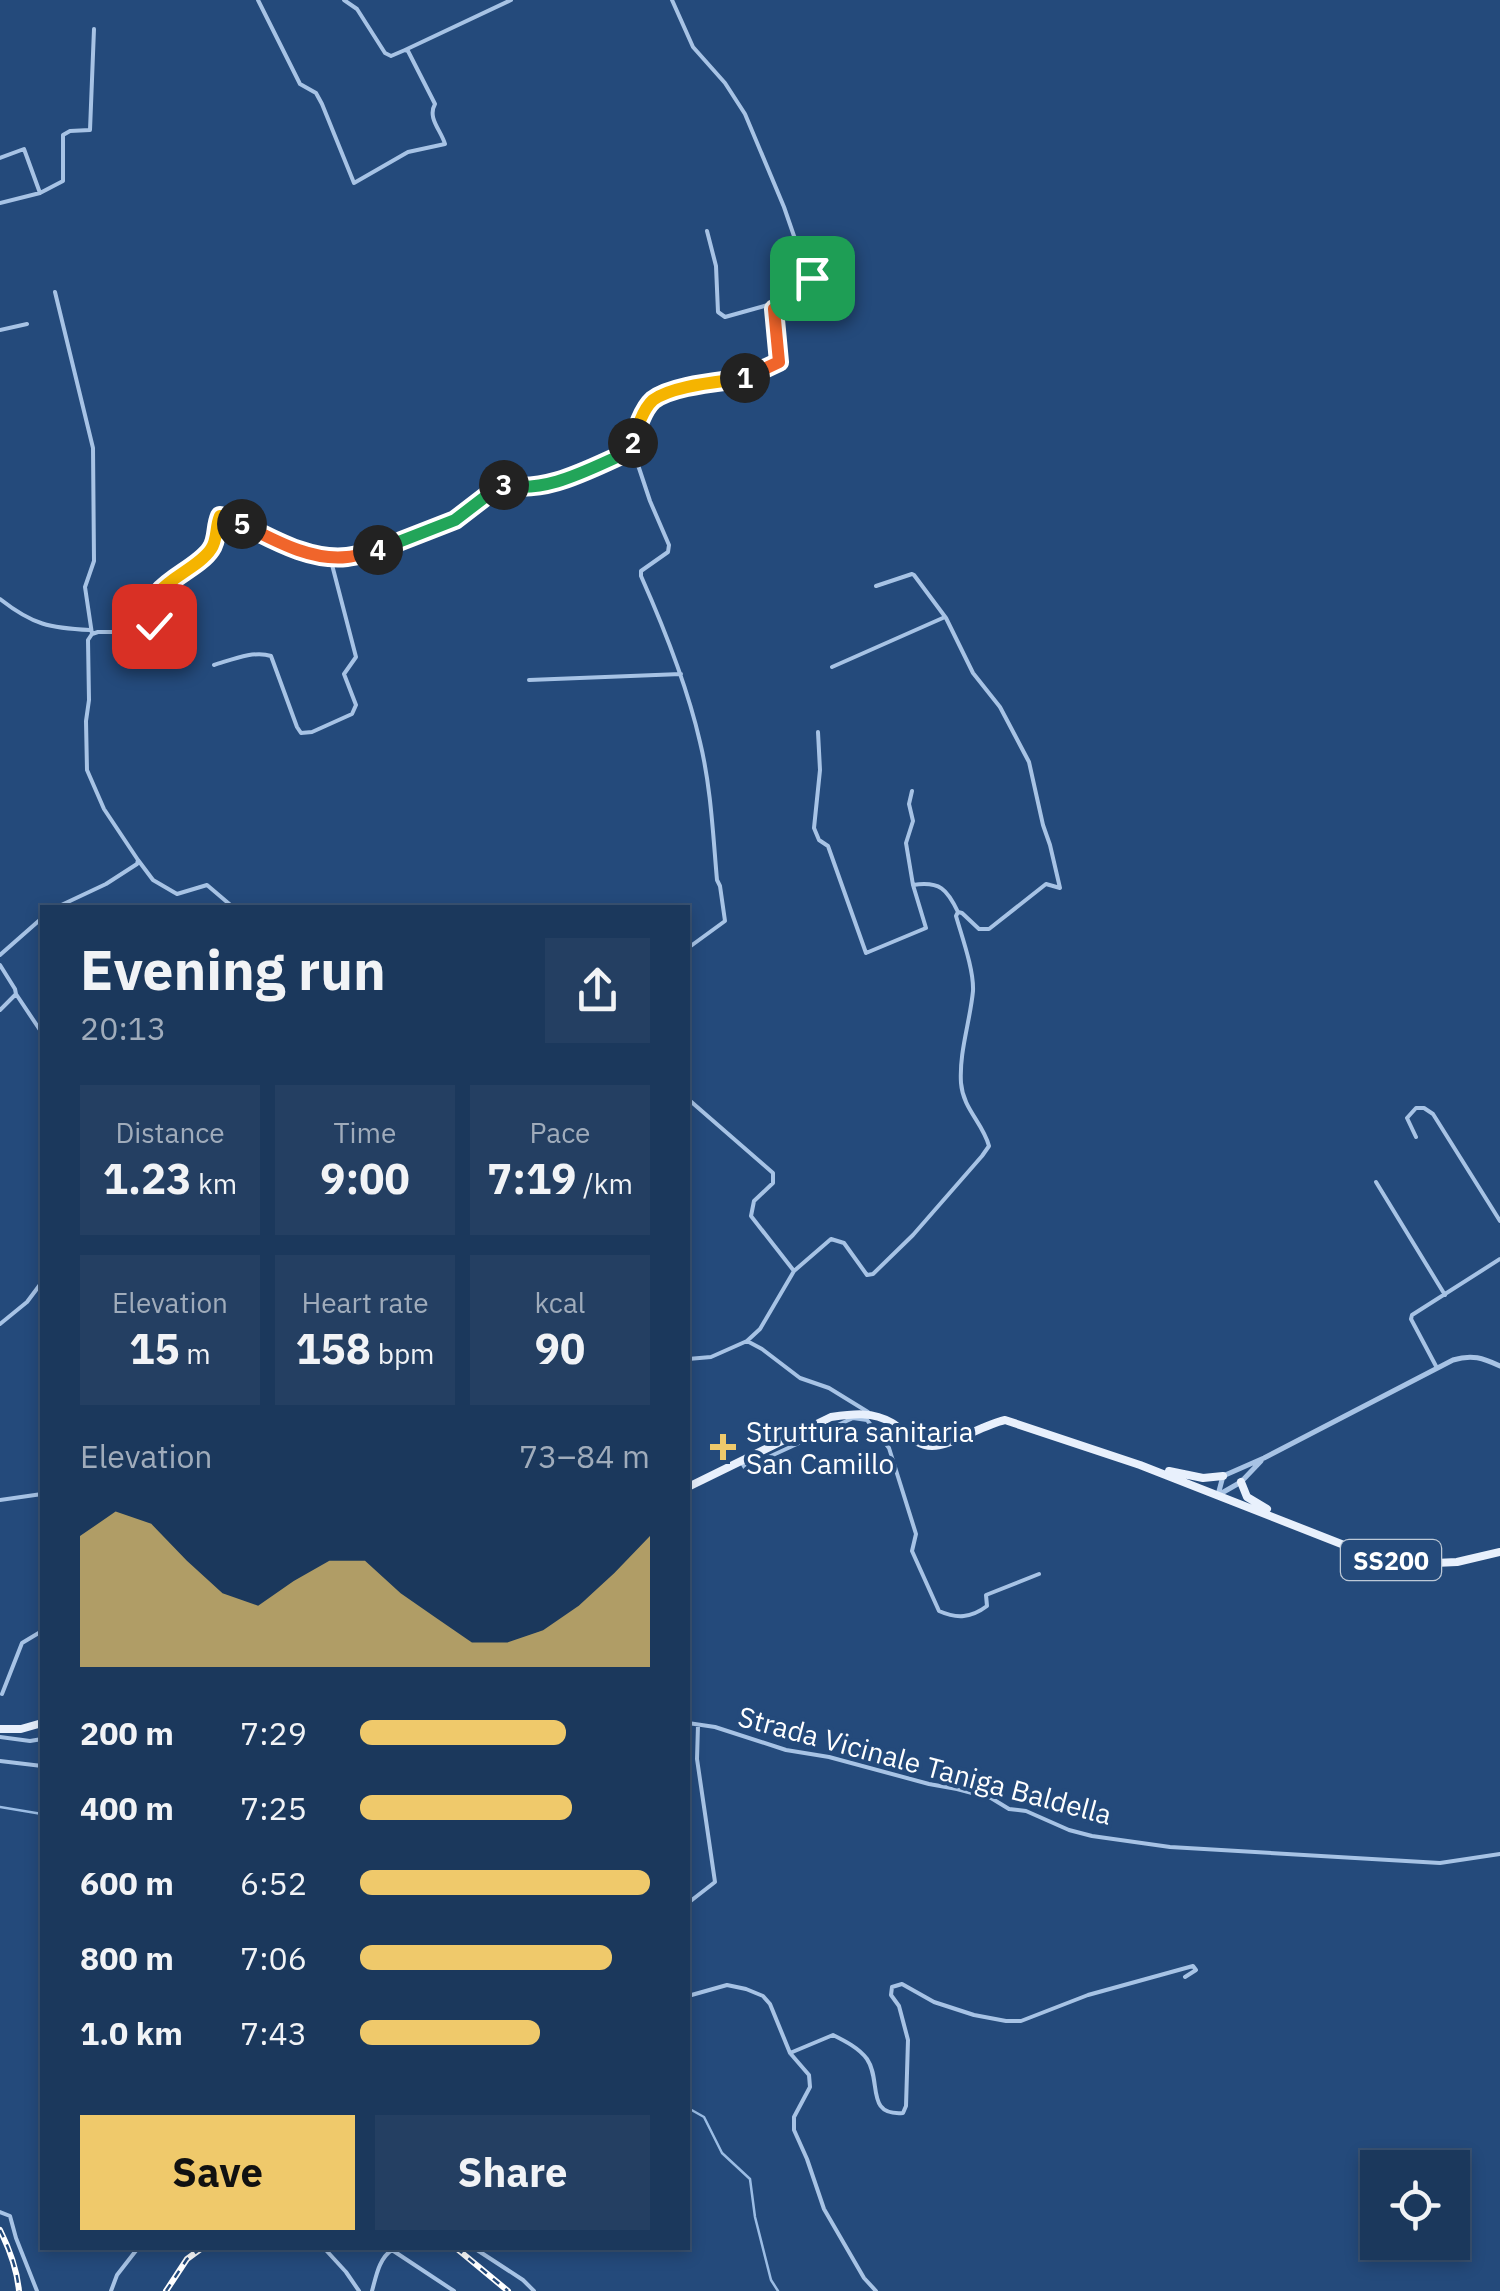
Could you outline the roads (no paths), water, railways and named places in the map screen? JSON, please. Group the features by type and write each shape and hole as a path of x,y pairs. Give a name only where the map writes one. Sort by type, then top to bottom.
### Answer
{"main road":[{"path":"690,1486 831,1417 872,1415"},
{"name":"SS200","path":"872,1415 930,1446 944,1445 986,1424 1005,1420 1140,1465 1372,1556 1413,1564 1457,1562 1500,1552"},
{"path":"1140,1465 1204,1478 1223,1476"},
{"path":"1241,1482 1247,1498 1289,1522"},
{"path":"0,1729 40,1724"}],"street":[{"path":"258,0 300,84 316,93 322,104 354,182 408,152 445,144 432,116 436,104 405,50"},
{"path":"344,0 357,9 390,56 511,0"},
{"path":"672,0 694,48 725,83 745,114 811,270 812,298"},
{"path":"0,203 40,193 63,181 64,135 90,130 94,29"},
{"path":"0,158 24,149 40,193"},
{"path":"707,232 716,266 718,312 726,317 799,301 810,281"},
{"path":"55,292 93,448 94,561 85,586 91,632 87,770 104,810 153,880 177,894 206,885 230,905"},
{"path":"690,947 725,921 700,740 681,674 641,576 641,571 668,552 669,545 633,450 634,440 651,402 671,392 751,376 779,362 774,315 777,308"},
{"path":"0,330 27,324"},
{"path":"0,599 44,626 138,632 154,626 159,614 158,593 165,584 214,546 220,516 294,549 348,557 384,548 455,520 498,487 550,485 633,450"},
{"path":"214,665 254,655 271,656 301,732 312,732 352,714 356,704 344,674 356,657 330,557"},
{"path":"876,586 914,575 946,618 973,673 1000,707 1029,762 1060,888 1046,884 990,929 979,928 958,912 950,896 938,885 913,885"},
{"path":"832,667 946,618"},
{"path":"529,680 681,674"},
{"path":"818,732 816,834 828,846 866,952 926,928 906,843 912,821 908,804 912,790"},
{"path":"61,905 106,884 138,860"},
{"path":"690,1359 712,1357 748,1341 760,1329 794,1271 832,1239 844,1243 864,1272 873,1274 913,1235 989,1146 968,1110 961,1088 961,1060 974,987 958,912"},
{"path":"0,955 40,920"},
{"path":"0,965 40,1030"},
{"path":"0,1010 16,994"},
{"path":"690,1102 773,1172 773,1182 754,1202 752,1216 794,1271"},
{"path":"1416,1138 1407,1118 1412,1111 1424,1108 1433,1114 1500,1221"},
{"path":"1376,1182 1446,1295"},
{"path":"1438,1368 1412,1316 1500,1259"},
{"path":"0,1324 27,1302 40,1285"},
{"path":"748,1341 800,1378 829,1388 872,1415"},
{"path":"1218,1495 1223,1476 1453,1360 1480,1357 1500,1366"},
{"path":"741,1461 745,1468 853,1418 867,1420 888,1448 916,1534 912,1552 939,1611 956,1618 978,1612 987,1606 986,1596 1038,1574"},
{"path":"1218,1495 1241,1482 1264,1458"},
{"path":"0,1500 40,1494"},
{"path":"2,1694 22,1642 40,1633"},
{"name":"Strada Vicinale Taniga Baldella","path":"690,1724 991,1798 1009,1809 1026,1811 1092,1836 1170,1847 1440,1863 1500,1854"},
{"name":"Strada Vicinale Taniga Baldella","path":"690,1901 715,1882 697,1758 698,1725"},
{"path":"0,1737 40,1739"},
{"path":"0,1761 40,1766"},
{"path":"790,2053 833,2035 847,2042 865,2056 876,2076 876,2096 881,2108 892,2114 903,2112 908,2040 899,2006 891,1995 896,1984 940,2004 1008,2022 1022,2021 1088,1995 1194,1966 1196,1970 1185,1977"},
{"path":"690,1995 727,1985 764,1996 770,2004 790,2053 808,2076 810,2087 794,2117 794,2130 824,2210 864,2278 876,2291"},
{"path":"0,2212 10,2216 37,2291"},
{"path":"111,2291 116,2275 136,2250"},
{"path":"326,2250 358,2291"},
{"path":"372,2291 380,2265 392,2250 454,2291"},
{"path":"477,2250 534,2291"}],"waterway":[{"path":"0,1807 40,1814"},
{"path":"690,2109 704,2117 722,2153 750,2179 755,2217 771,2280 778,2291"}],"railway":[{"path":"0,2230 19,2291"},
{"path":"166,2291 187,2259 199,2250"},
{"path":"458,2250 508,2291"}],"place":[{"name":"Struttura sanitaria San Camillo","path":"723,1447"}]}
